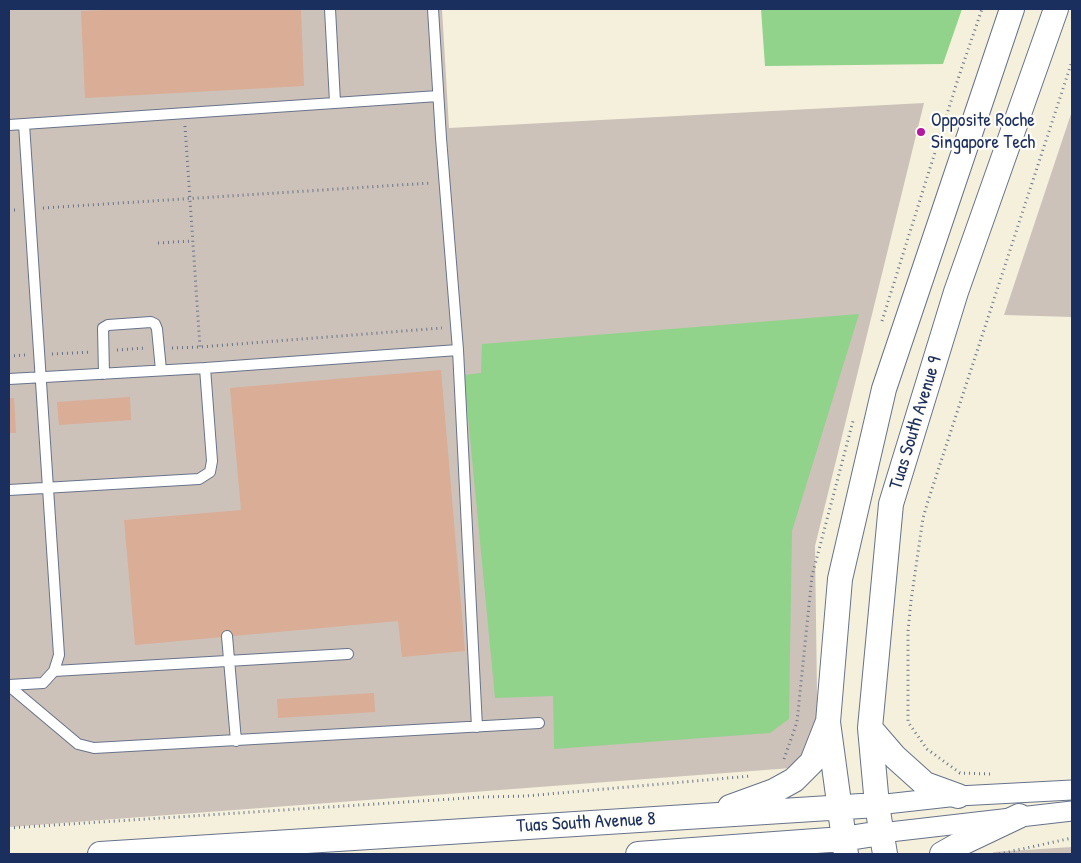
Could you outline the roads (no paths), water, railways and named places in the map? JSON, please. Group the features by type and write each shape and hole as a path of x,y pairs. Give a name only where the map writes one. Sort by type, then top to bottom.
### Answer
{"street":[{"name":"Tuas South Avenue 9","path":"844,846 828,722 840,579 884,389 1012,9"},
{"name":"Tuas South Avenue 9","path":"883,843 877,805 870,728 891,504 956,292 1056,9"},
{"path":"703,817 774,791 794,780 812,762 828,722"},
{"path":"870,728 895,757 925,784 958,796"},
{"name":"Tuas South Avenue 8","path":"100,854 638,819 703,817 877,805 958,796 1072,790"},
{"name":"Tuas South Avenue 8","path":"638,854 883,843 1019,816 1072,811"},
{"path":"942,854 1019,816"}],"lane":[{"path":"330,9 335,102"},
{"path":"433,9 444,182 458,350 477,727"},
{"path":"9,125 438,96"},
{"path":"9,685 43,683 54,672 59,655 24,124"},
{"path":"104,374 103,328 108,325 152,322 155,324 161,370"},
{"path":"9,378 205,368 458,350"},
{"path":"9,490 200,479 210,472 212,461 205,368"},
{"path":"227,636 236,741"},
{"path":"54,672 348,654"},
{"path":"9,685 78,744 94,748 539,723"}],"place":[{"name":"Opposite Roche Singapore Tech","path":"921,132"}]}
